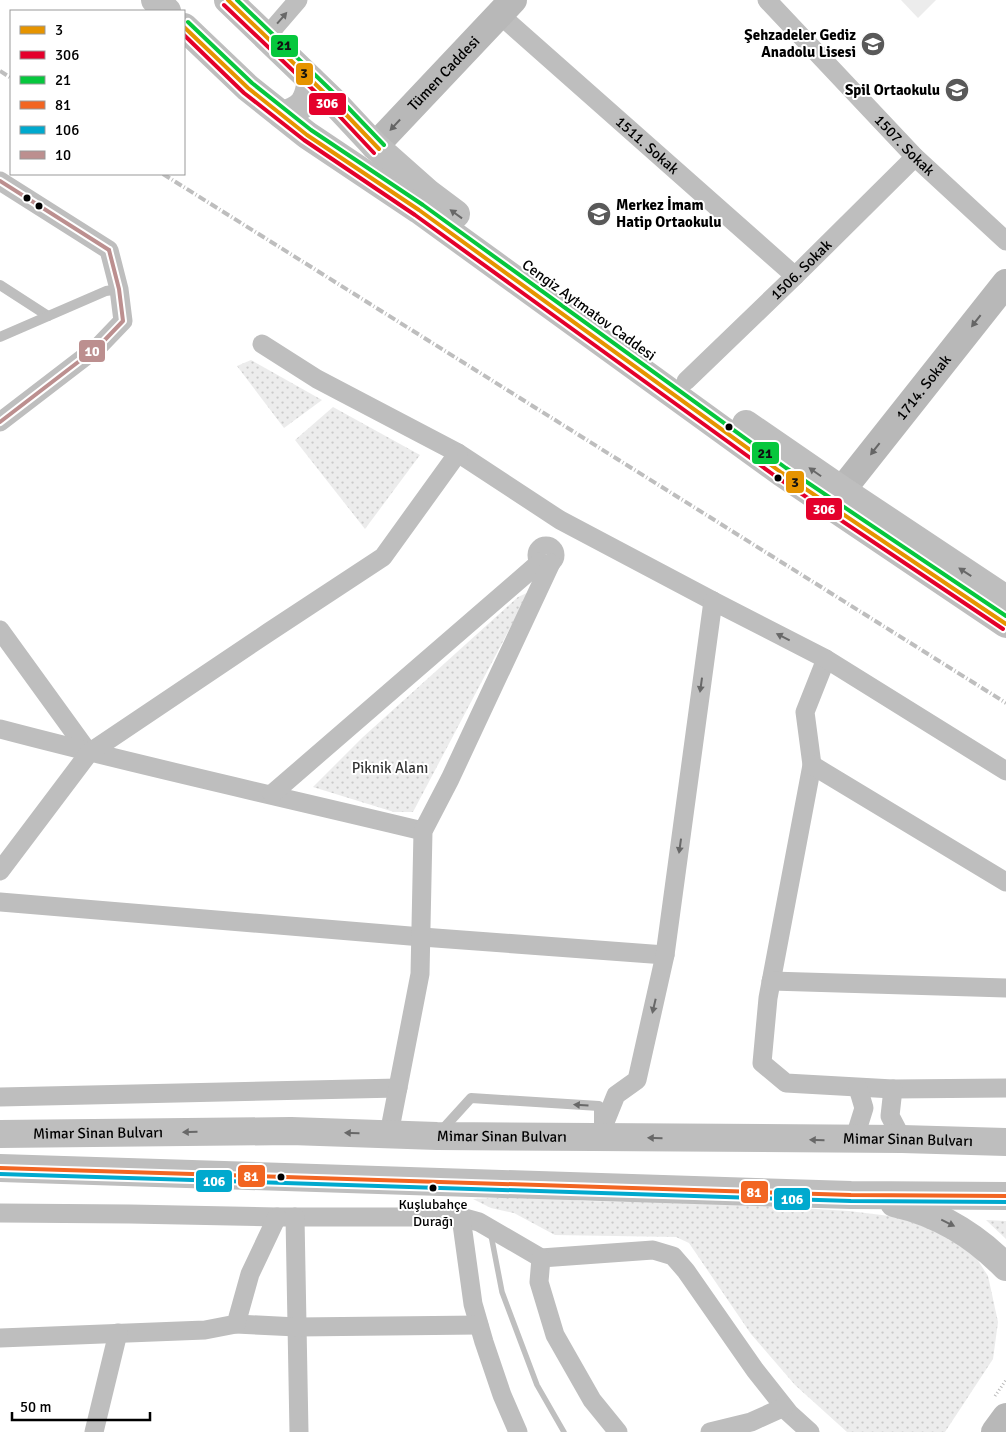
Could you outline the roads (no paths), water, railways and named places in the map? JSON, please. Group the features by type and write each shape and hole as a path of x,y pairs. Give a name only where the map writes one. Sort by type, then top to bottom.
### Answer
{"main road":[{"path":"155,0 166,10"},
{"name":"Cengiz Aytmatov Caddesi","path":"228,0 347,115 375,146 428,193 736,418 1005,597"},
{"name":"Cengiz Aytmatov Caddesi","path":"185,28 248,88 308,135 419,210 782,473 1006,624"},
{"path":"282,116 295,112 304,103 309,94 311,80"},
{"name":"Mimar Sinan Bulvarı","path":"0,1134 281,1132 437,1136 1006,1142"},
{"path":"0,1168 851,1194 1006,1196"},
{"path":"851,1194 909,1206 949,1222 973,1237 1006,1267"}],"street":[{"path":"267,36 298,0"},
{"name":"1507. Sokak","path":"767,0 915,157 1006,241"},
{"name":"Tümen Caddesi","path":"375,146 506,7"},
{"name":"1511. Sokak","path":"506,7 795,276"},
{"name":"1506. Sokak","path":"686,381 915,157"},
{"path":"0,181 108,250 119,288 122,321 99,346 0,422"},
{"name":"1714. Sokak","path":"842,490 1006,283"},
{"path":"262,344 317,379 458,453 560,520 826,659 1006,771"},
{"path":"0,871 89,753 383,557 458,453"},
{"path":"389,1134 420,974 423,831 450,779 546,557 560,520"},
{"path":"272,794 546,557"},
{"path":"599,1137 616,1095 637,1080 665,955 713,601"},
{"path":"0,630 89,753"},
{"path":"826,659 805,712 812,765 768,998 762,1063 786,1084 893,1089 1006,1088"},
{"path":"0,729 89,753 272,794 423,831"},
{"path":"812,765 1006,882"},
{"path":"0,902 665,955"},
{"path":"771,982 1006,988"},
{"path":"0,1097 398,1088"},
{"path":"854,1140 864,1108 858,1088"},
{"path":"893,1089 890,1116 902,1140"},
{"path":"0,1213 286,1217 462,1216 479,1222 541,1258 652,1250 673,1256 686,1271 755,1370 789,1413 810,1432"},
{"path":"462,1216 473,1304 502,1395 518,1432"},
{"path":"236,1324 250,1274 286,1217"},
{"path":"286,1217 297,1327 299,1432"},
{"path":"541,1258 540,1282 555,1335 592,1400 618,1432"},
{"path":"0,1338 205,1330 236,1324 297,1327 479,1325"},
{"path":"94,1432 118,1333"},
{"path":"710,1432 751,1422 784,1407"},
{"path":"995,1432 1006,1417"}],"lane":[{"path":"0,285 48,316"},
{"path":"0,338 106,291 119,288"},
{"path":"437,1136 470,1098 599,1106 599,1137"}],"waterway":[{"path":"491,1235 502,1292 537,1385 564,1432"}],"railway":[{"path":"0,71 10,77"},
{"path":"165,175 1006,703"}],"place":[{"name":"Şehzadeler Gediz Anadolu Lisesi","path":"873,44"},
{"name":"Spil Ortaokulu","path":"957,90"},
{"name":"Merkez İmam Hatip Ortaokulu","path":"599,214"},
{"name":"Kuşlubahçe Durağı","path":"433,1188"}],"park label":[{"name":"Piknik Alanı","path":"390,768"}]}
